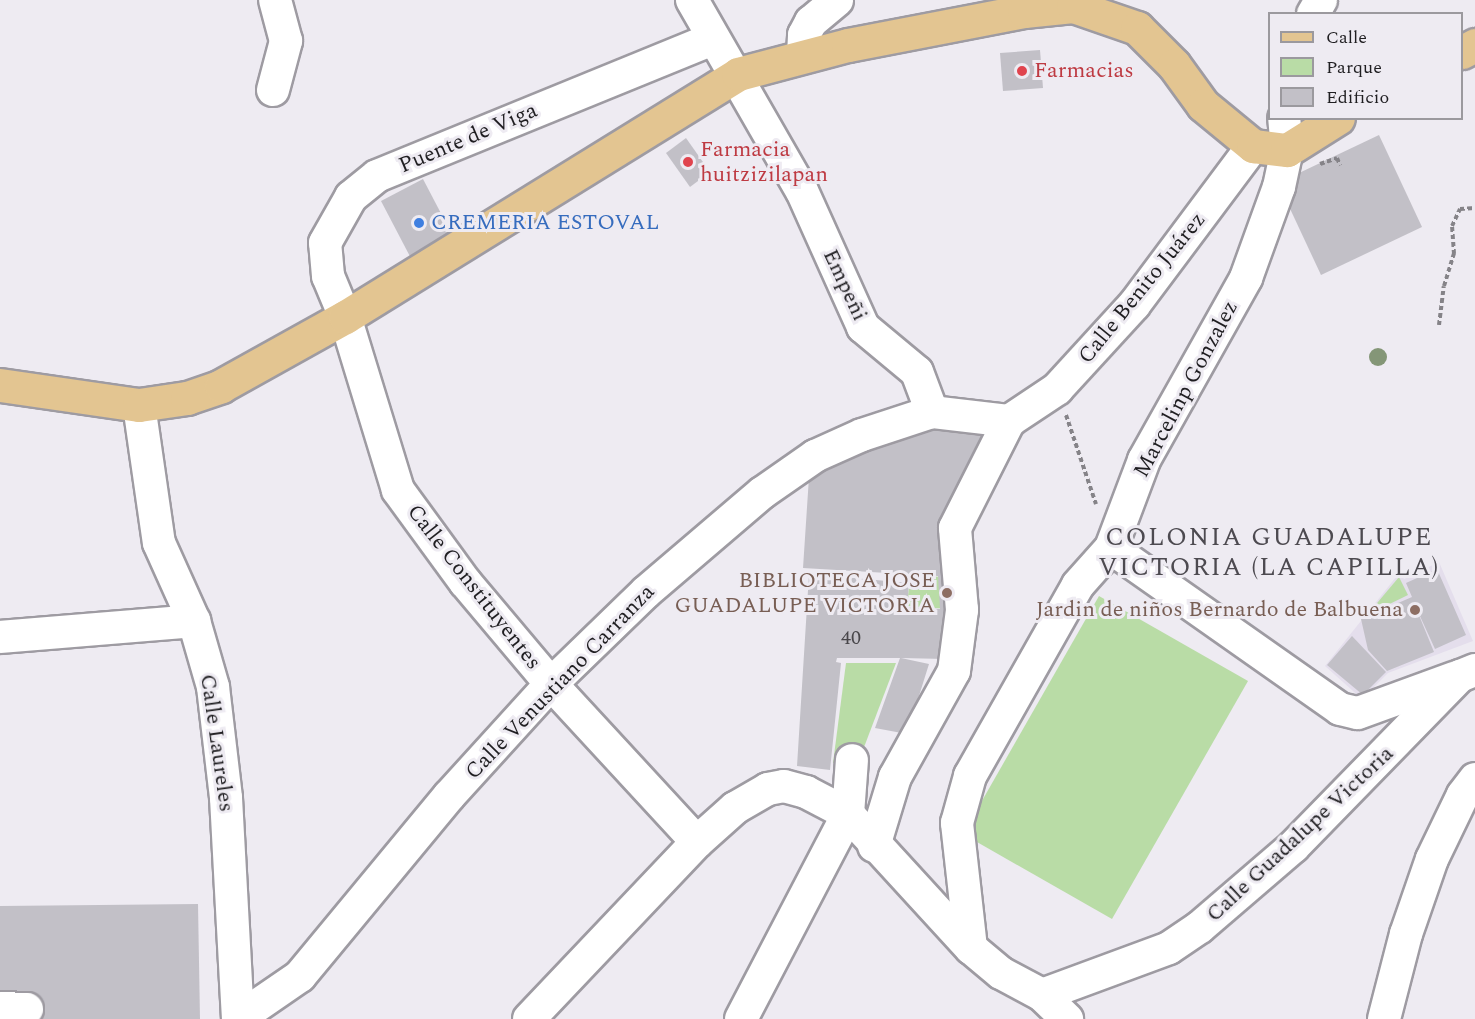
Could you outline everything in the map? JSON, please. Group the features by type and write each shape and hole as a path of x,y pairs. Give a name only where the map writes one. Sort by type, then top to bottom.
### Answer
{"main road":[{"path":"0,385 139,405 187,398 221,386 345,317 738,74 803,54 1024,11 1073,6 1137,28 1174,65 1203,105 1253,146 1287,150 1335,120"}],"street":[{"path":"273,90 286,41 275,0"},
{"name":"Empeñi","path":"692,0 712,39 738,74 802,191 863,327 917,372 932,412"},
{"path":"803,54 804,35 811,21 837,0"},
{"name":"Puente de Viga","path":"345,317 328,276 325,243 351,197 377,176 712,39"},
{"path":"1284,120 1287,150"},
{"name":"Calle Benito Juárez","path":"1009,421 1057,390 1134,305 1253,146"},
{"name":"Marcelinp Gonzalez","path":"971,948 957,823 970,776 1078,585 1111,548 1144,460 1246,278 1267,229 1287,150"},
{"name":"Calle Constituyentes","path":"345,317 398,490 465,582 551,684 697,842"},
{"name":"Calle Laureles","path":"139,405 159,543 194,621 213,687 220,738 238,1018"},
{"path":"874,846 895,777 954,671 962,610 956,528 1009,421 932,412"},
{"name":"Calle Venustiano Carranza","path":"238,1018 300,976 449,796 551,684 646,592 762,493 815,456 862,435 932,412"},
{"path":"1111,548 1340,709 1358,713 1468,673"},
{"path":"0,637 194,621"},
{"name":"Calle Guadalupe Victoria","path":"1042,994 1169,948 1200,927 1293,847 1468,673"},
{"path":"741,1019 848,814 852,760"},
{"path":"1384,1019 1406,934 1432,859 1462,795 1475,778"},
{"path":"529,1019 697,842 735,808 768,789 784,786 806,792 848,814 874,846 971,948 1001,973 1042,994 1067,1019"}],"path":[{"path":"1439,325 1444,286 1454,254 1452,226 1460,209 1475,208"},
{"path":"1057,390 1111,548"}],"shaded area":[{"name":"Jardin de niños Bernardo de Balbuena","path":"1439,562 1473,641 1388,673 1362,699 1325,666 1400,572 1404,579"}],"green space":[{"path":"910,576 952,577 949,609 907,606"},
{"path":"1399,577 1408,595 1367,615"},
{"path":"1099,596 1248,681 1112,919 963,834"},
{"path":"846,663 896,663 858,763 833,763"}],"building":[{"name":"Farmacias","path":"1040,50 1043,88 1003,91 1000,53"},
{"path":"1379,135 1422,227 1321,275 1278,183"},
{"name":"Farmacia huitzizilapan","path":"686,138 710,172 690,187 666,153"},
{"name":"CREMERIA ESTOVAL","path":"423,179 457,244 415,266 381,201"},
{"path":"948,425 984,432 988,438 946,548 942,576 952,577 945,659 901,658 929,664 907,734 875,728 900,658 837,658 836,662 841,663 830,770 797,766 809,574 909,583 907,607 940,609 938,576 803,568 809,477 896,435"},
{"path":"1437,569 1466,635 1435,649 1414,603 1434,652 1387,671 1368,650 1361,619 1412,597 1406,583"},
{"path":"1352,636 1386,672 1363,695 1327,665"},
{"path":"198,904 200,1019 0,1019 0,906"}],"place":[{"name":"Farmacias","path":"1022,71"},
{"name":"Farmacia huitzizilapan","path":"688,162"},
{"name":"CREMERIA ESTOVAL","path":"419,223"},
{"name":"BIBLIOTECA JOSE GUADALUPE VICTORIA","path":"947,593"},
{"name":"Jardin de niños Bernardo de Balbuena","path":"1415,610"}],"district":[{"name":"COLONIA GUADALUPE VICTORIA (LA CAPILLA)","path":"1269,553"}]}
